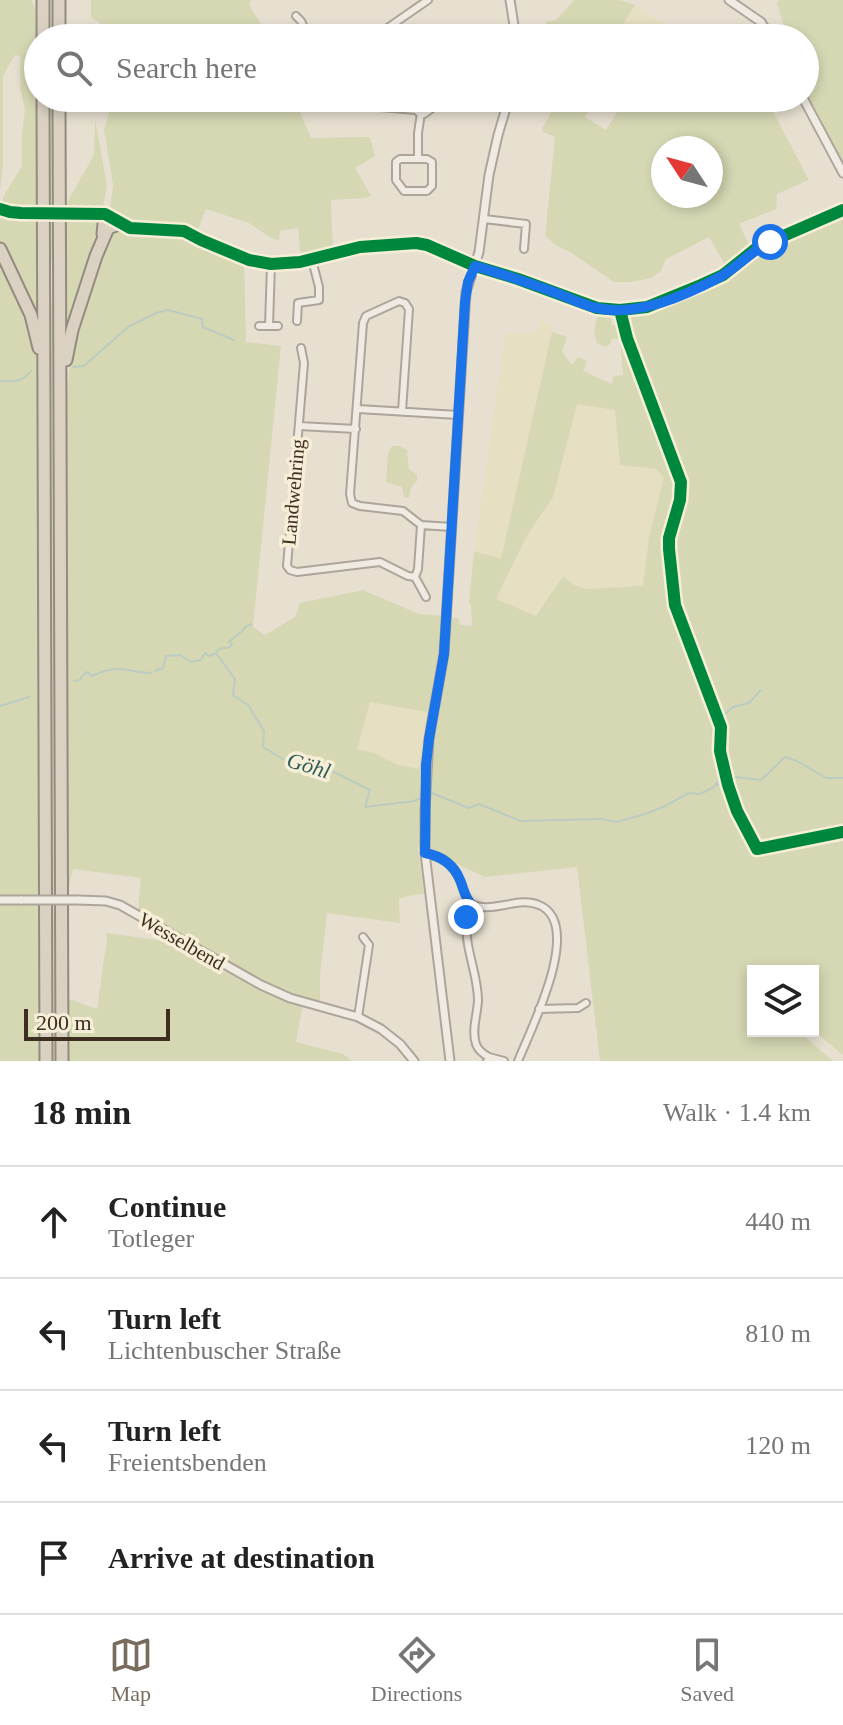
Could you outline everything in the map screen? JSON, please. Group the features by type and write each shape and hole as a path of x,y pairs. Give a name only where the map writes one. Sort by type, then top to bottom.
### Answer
{"highway":[{"path":"36,0 40,24"},
{"path":"43,0 43,24"},
{"path":"59,0 59,24"},
{"path":"43,112 46,1061"},
{"path":"59,112 62,1061"},
{"path":"60,221 68,191"},
{"path":"60,388 72,330 101,243 105,214"},
{"path":"101,243 110,227 121,223"},
{"path":"0,249 33,319 44,369"}],"street":[{"path":"393,24 428,0"},
{"path":"510,0 514,24"},
{"path":"729,0 762,24"},
{"path":"296,16 302,24"},
{"path":"418,159 418,112 428,112"},
{"path":"450,1061 425,853 426,765 444,654 465,302 468,282 479,252 491,164 505,112"},
{"path":"810,112 843,173"},
{"path":"400,159 418,159 432,162 432,186 427,191 404,191 396,180 396,162 400,159"},
{"path":"0,209 21,213 105,214 133,228 184,231 249,260 271,264 312,260 360,247 410,242 427,245 475,266 597,308 620,310 647,307 716,279 758,247 843,210"},
{"path":"484,219 526,224 524,249"},
{"path":"297,321 298,303 319,300 312,260"},
{"path":"269,326 271,264"},
{"path":"402,411 409,309 399,301 364,319 350,494 352,503 403,511 421,525 452,527"},
{"path":"259,326 278,326"},
{"name":"Landwehring","path":"301,348 304,363 286,562 290,570 297,572 380,562 415,577"},
{"path":"358,409 458,415"},
{"name":"Landwehring","path":"299,426 356,429"},
{"path":"421,525 415,577 426,597"},
{"path":"425,853 445,860 456,870 465,897 471,904 483,907 527,902 544,907 552,917 556,932 556,958 518,1061"},
{"name":"Wesselbend","path":"0,900 106,901 120,905 261,985 290,998 358,1017 381,1029 400,1044 414,1061"},
{"path":"471,904 466,917 466,935 478,998 475,1043 488,1059 504,1061"},
{"path":"358,1017 369,945 363,937"},
{"path":"539,1009 578,1008 586,1003"}],"shaded area":[{"path":"635,5 665,24 623,24"},
{"path":"541,319 553,325 552,332 501,560 474,551 505,334 535,332"},
{"path":"577,403 615,410 620,465 656,469 664,477 649,537 643,586 585,589 574,585 536,616 496,599 526,537 553,497"},
{"path":"369,702 427,712 419,769 398,765 374,753 357,749"}],"green space":[{"path":"0,0 32,0 35,24 24,24 24,105 20,87 20,56 15,55 3,76 0,190"},
{"path":"91,0 251,0 249,5 261,24 100,24 91,15"},
{"path":"574,0 620,0 635,5 623,24 546,24 556,20"},
{"path":"843,0 843,167 814,112 819,112 819,24 783,24 777,2"},
{"path":"25,112 37,112 38,208 16,208 3,203 3,197 22,166"},
{"path":"47,112 57,112 56,244 52,264 47,239"},
{"path":"109,112 300,112 311,138 370,137 375,156 355,168 371,196 331,200 333,252 301,260 298,228 280,231 279,240 249,223 206,209 194,239 244,260 246,342 281,346 253,627 265,635 295,617 300,603 363,590 419,614 444,616 444,626 450,626 451,618 458,618 460,625 472,626 469,603 474,551 501,559 552,332 567,337 562,352 572,365 578,357 587,361 583,371 612,384 613,376 623,375 620,339 612,339 606,347 597,343 594,333 598,312 612,312 611,325 619,325 623,319 622,311 647,310 665,304 729,272 709,237 666,259 661,271 651,278 614,282 545,236 555,137 542,129 551,112 588,112 585,117 606,130 617,112 773,112 809,180 777,194 776,209 739,224 753,253 843,213 843,1055 819,1035 819,965 747,965 747,1037 805,1037 833,1061 600,1061 577,867 485,877 418,846 424,894 399,899 400,923 327,913 320,1008 303,1004 296,1042 343,1054 352,1061 68,1061 67,994 69,999 97,1009 106,933 173,942 137,920 141,878 73,869 67,896 67,393 82,313 107,234 116,227 118,216 110,209 113,185 104,129","holes":["577,404 615,410 620,465 656,469 664,477 649,537 643,586 585,589 563,576 536,616 496,599 526,537 553,497","370,702 427,712 419,769 398,765 374,753 357,749"]},
{"path":"95,119 107,186 103,207 67,209 67,217 100,219 101,229 66,335 66,209 94,155"},
{"path":"38,217 39,324 0,245 0,218"},
{"path":"0,256 25,308 36,345 38,379 41,1061 0,1061"},
{"path":"52,299 57,332 60,1061 49,1061 48,326"},
{"path":"392,446 407,450 409,469 417,475 409,498 404,497 402,487 386,482 388,453"}],"waterway":[{"name":"Göhl","path":"73,367 84,366 128,327 168,310 202,319 203,327 234,340"},
{"name":"Göhl","path":"0,381 17,380 31,371"},
{"path":"216,653 219,649 230,647 232,644 229,642 252,624"},
{"name":"Göhl","path":"155,671 163,668 166,656 180,655 191,662 201,660 205,653 209,656 216,653 235,679 233,695 248,705 264,731 263,747 286,761 318,764 370,790 365,807 421,798"},
{"name":"Göhl","path":"74,681 80,680 87,672 92,676 116,669 151,673"},
{"name":"Göhl","path":"720,718 733,707 749,703 761,690"},
{"name":"Göhl","path":"0,706 29,697"},
{"name":"Göhl","path":"430,794 469,808 479,804 521,821 601,819 617,822 663,807 689,793 700,794 714,787 718,781 719,757 712,731 716,721"},
{"name":"Göhl","path":"717,785 735,777 761,780 785,757 826,778 843,778"}],"cycle path":[{"path":"0,209 21,213 105,214 130,228 184,231 249,260 271,264 300,262 360,247 416,243 597,308 620,310 647,307 701,285 723,275 758,247 843,210"},
{"path":"620,310 627,338 681,482 680,500 669,538 675,605 721,727 720,751 737,811 757,849 843,832"}],"route":[{"path":"466,917 471,904 465,897 456,870 445,860 425,853 425,810 429,739 444,654 465,302 468,282 475,266 597,308 620,310 647,307 716,279 752,251 770,242"}]}
